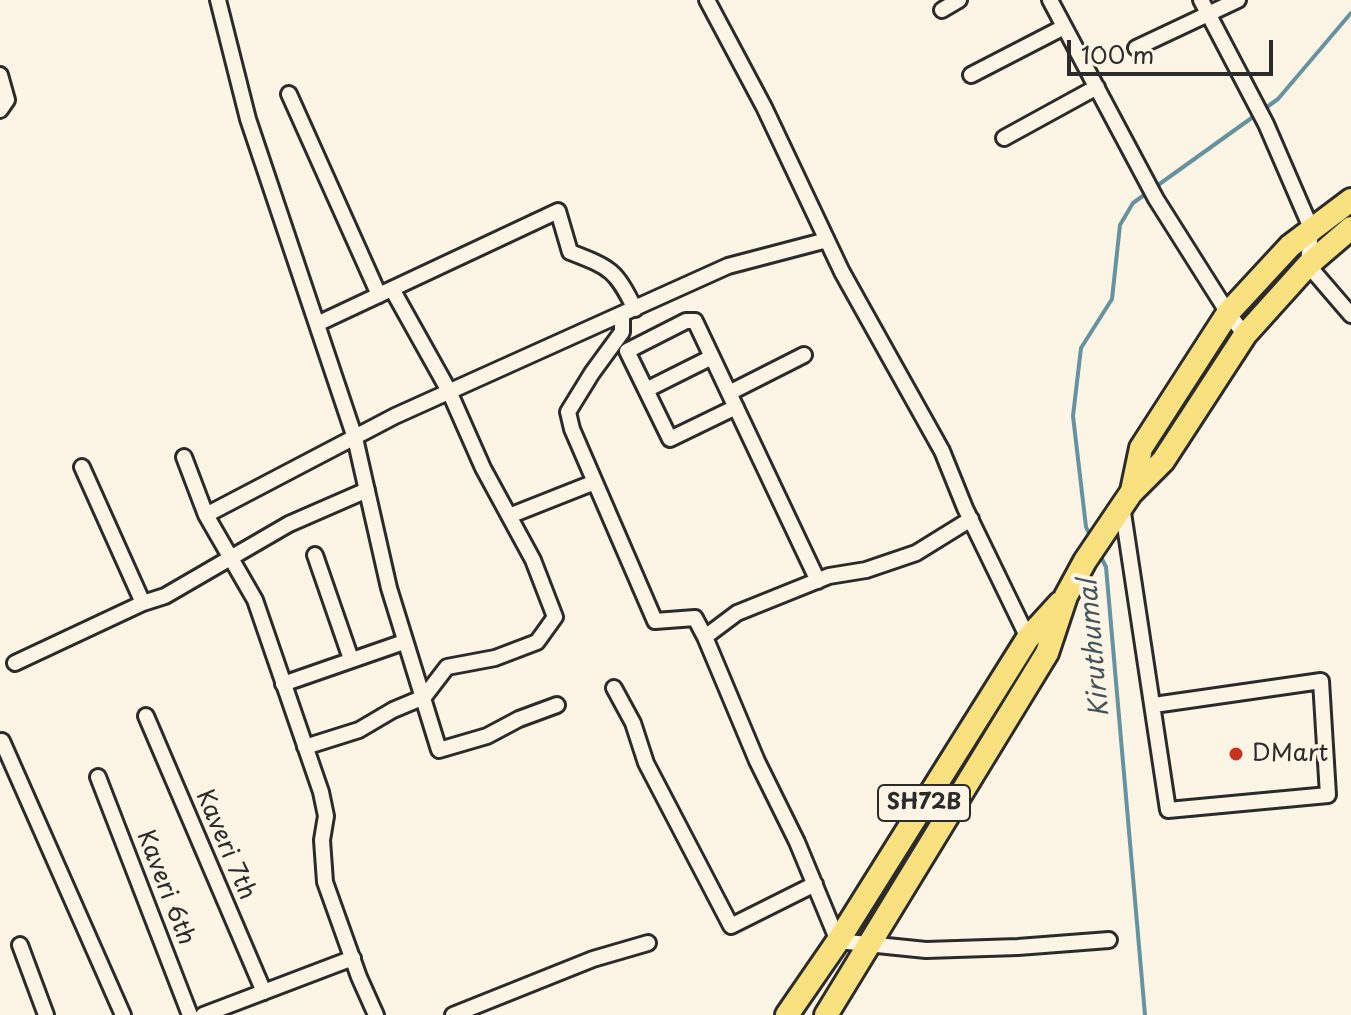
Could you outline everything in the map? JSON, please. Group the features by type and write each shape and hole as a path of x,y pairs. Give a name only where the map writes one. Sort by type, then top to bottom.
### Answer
{"main road":[{"name":"SH72B","path":"1127,499 1141,448 1228,313 1290,246 1351,200"},
{"name":"SH72B","path":"826,1015 1047,653 1066,596 1106,528 1127,499 1163,461 1245,335 1308,265 1351,228"},
{"name":"SH72B","path":"787,1015 838,941 1028,638 1066,596"}],"street":[{"path":"218,0 248,119 355,438 389,588 439,750 487,736 519,719 557,705"},
{"path":"707,0 764,107 842,272 942,451 1028,638"},
{"path":"942,10 959,0"},
{"path":"1050,0 1156,199 1245,335"},
{"path":"1201,0 1266,124 1311,228 1308,265 1351,315"},
{"path":"1136,48 1238,0"},
{"path":"971,75 1064,27"},
{"path":"0,75 7,100 0,110"},
{"path":"1004,138 1097,87"},
{"path":"289,94 385,292 449,391 483,468 533,560 555,617 537,642 495,658 447,667 424,697 393,710 359,730 305,747"},
{"path":"317,324 558,211 570,252 602,265 620,278 629,312 622,332 568,412 572,429 655,621 695,618 705,637 838,941 926,950 1109,940"},
{"path":"206,515 449,391 728,266 827,240"},
{"path":"804,355 733,400 670,439 627,351 686,321 695,321 733,400 818,581"},
{"path":"646,390 712,357"},
{"path":"184,457 206,515 255,600 321,792 326,816 322,840 325,882 376,1015"},
{"path":"82,467 143,603"},
{"path":"509,516 595,482"},
{"path":"15,663 143,603 165,596 289,524 367,490"},
{"path":"1127,499 1154,705 1168,810 1328,795 1321,681 1154,705"},
{"path":"705,637 737,613 829,576 866,570 916,553 971,519"},
{"path":"315,555 351,659"},
{"path":"283,684 404,642"},
{"path":"614,688 633,723 646,763 731,926 815,884"},
{"name":"Kaveri 7th","path":"146,716 264,992"},
{"path":"2,741 123,1015"},
{"name":"Kaveri 6th","path":"98,777 190,1015"},
{"path":"453,1015 593,959 648,943"},
{"path":"20,945 46,1015"},
{"path":"203,1015 353,958"}],"waterway":[{"name":"Kiruthumal","path":"1091,538 1086,527 1073,416 1081,348 1112,299 1120,225 1133,203 1278,99 1351,13"},
{"name":"Kiruthumal","path":"1099,553 1106,567 1145,1015"}],"place":[{"name":"DMart","path":"1236,754"}]}
